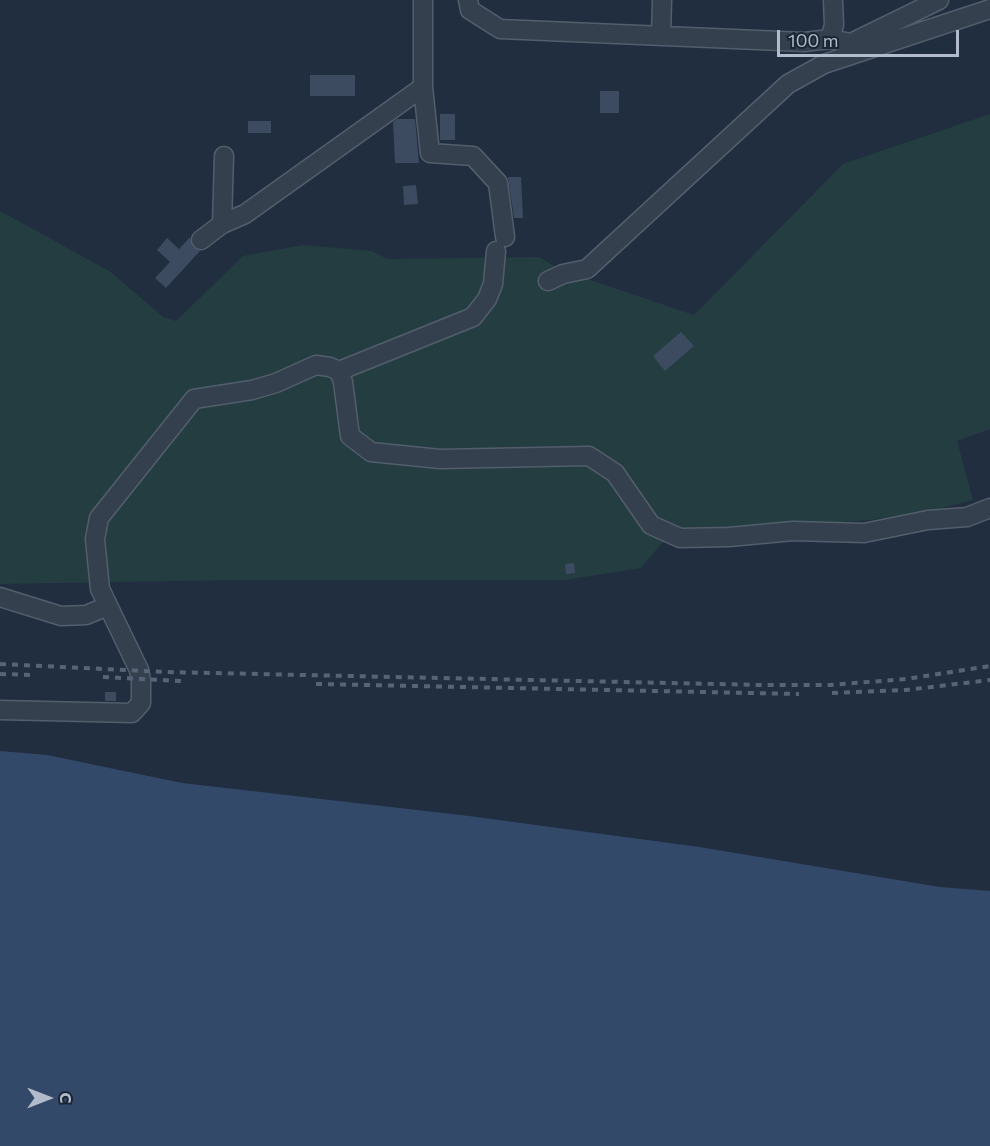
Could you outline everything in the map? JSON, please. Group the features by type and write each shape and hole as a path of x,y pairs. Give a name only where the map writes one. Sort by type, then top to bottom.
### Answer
{"lane":[{"path":"0,710 132,713 141,703 139,670 100,590 95,538 99,518 194,399 252,390 276,383 316,365 339,371 473,317 487,298 493,284 501,244 498,183 473,156 430,153 423,87 423,0"},
{"path":"468,0 470,10 500,29 804,42 830,39 851,43 939,0"},
{"path":"661,36 662,0"},
{"path":"830,39 834,25 833,0"},
{"path":"548,281 563,274 587,269 788,84 824,64 990,9"},
{"path":"201,240 222,224 245,214 423,87"},
{"path":"222,224 224,156"},
{"path":"339,371 343,382 350,436 371,452 440,459 589,456 615,473 651,525 680,538 729,537 793,531 864,532 928,520 967,518 990,508"},
{"path":"0,597 61,616 86,615 108,606"}],"green space":[{"path":"990,114 990,429 957,441 973,500 926,512 869,520 728,531 662,543 641,568 565,580 233,580 0,584 0,211 111,272 163,317 176,321 243,256 303,245 372,251 387,259 539,257 561,270 694,315 843,164"}],"water":[{"path":"0,751 47,755 182,783 469,816 699,847 940,887 990,891 990,1146 0,1146"}],"building":[{"path":"310,75 355,75 355,96 310,96"},
{"path":"600,91 619,91 619,113 600,113"},
{"path":"440,114 455,114 455,140 440,140"},
{"path":"397,119 415,119 419,163 395,163 393,122"},
{"path":"248,121 271,121 271,133 248,133"},
{"path":"508,177 521,177 523,218 514,218"},
{"path":"416,185 418,204 404,205 403,186"},
{"path":"190,237 192,246 200,251 166,288 155,278 170,262 157,250 167,238 179,249"},
{"path":"681,332 694,346 665,371 653,356"},
{"path":"574,563 575,573 566,574 565,564"},
{"path":"105,692 116,692 116,701 105,701"}],"railway":[{"path":"0,664 166,672 761,685 830,685 906,679 990,666"},
{"path":"0,674 34,675"},
{"path":"103,677 181,681"},
{"path":"832,693 906,690 990,680"},
{"path":"316,684 799,694"}]}
